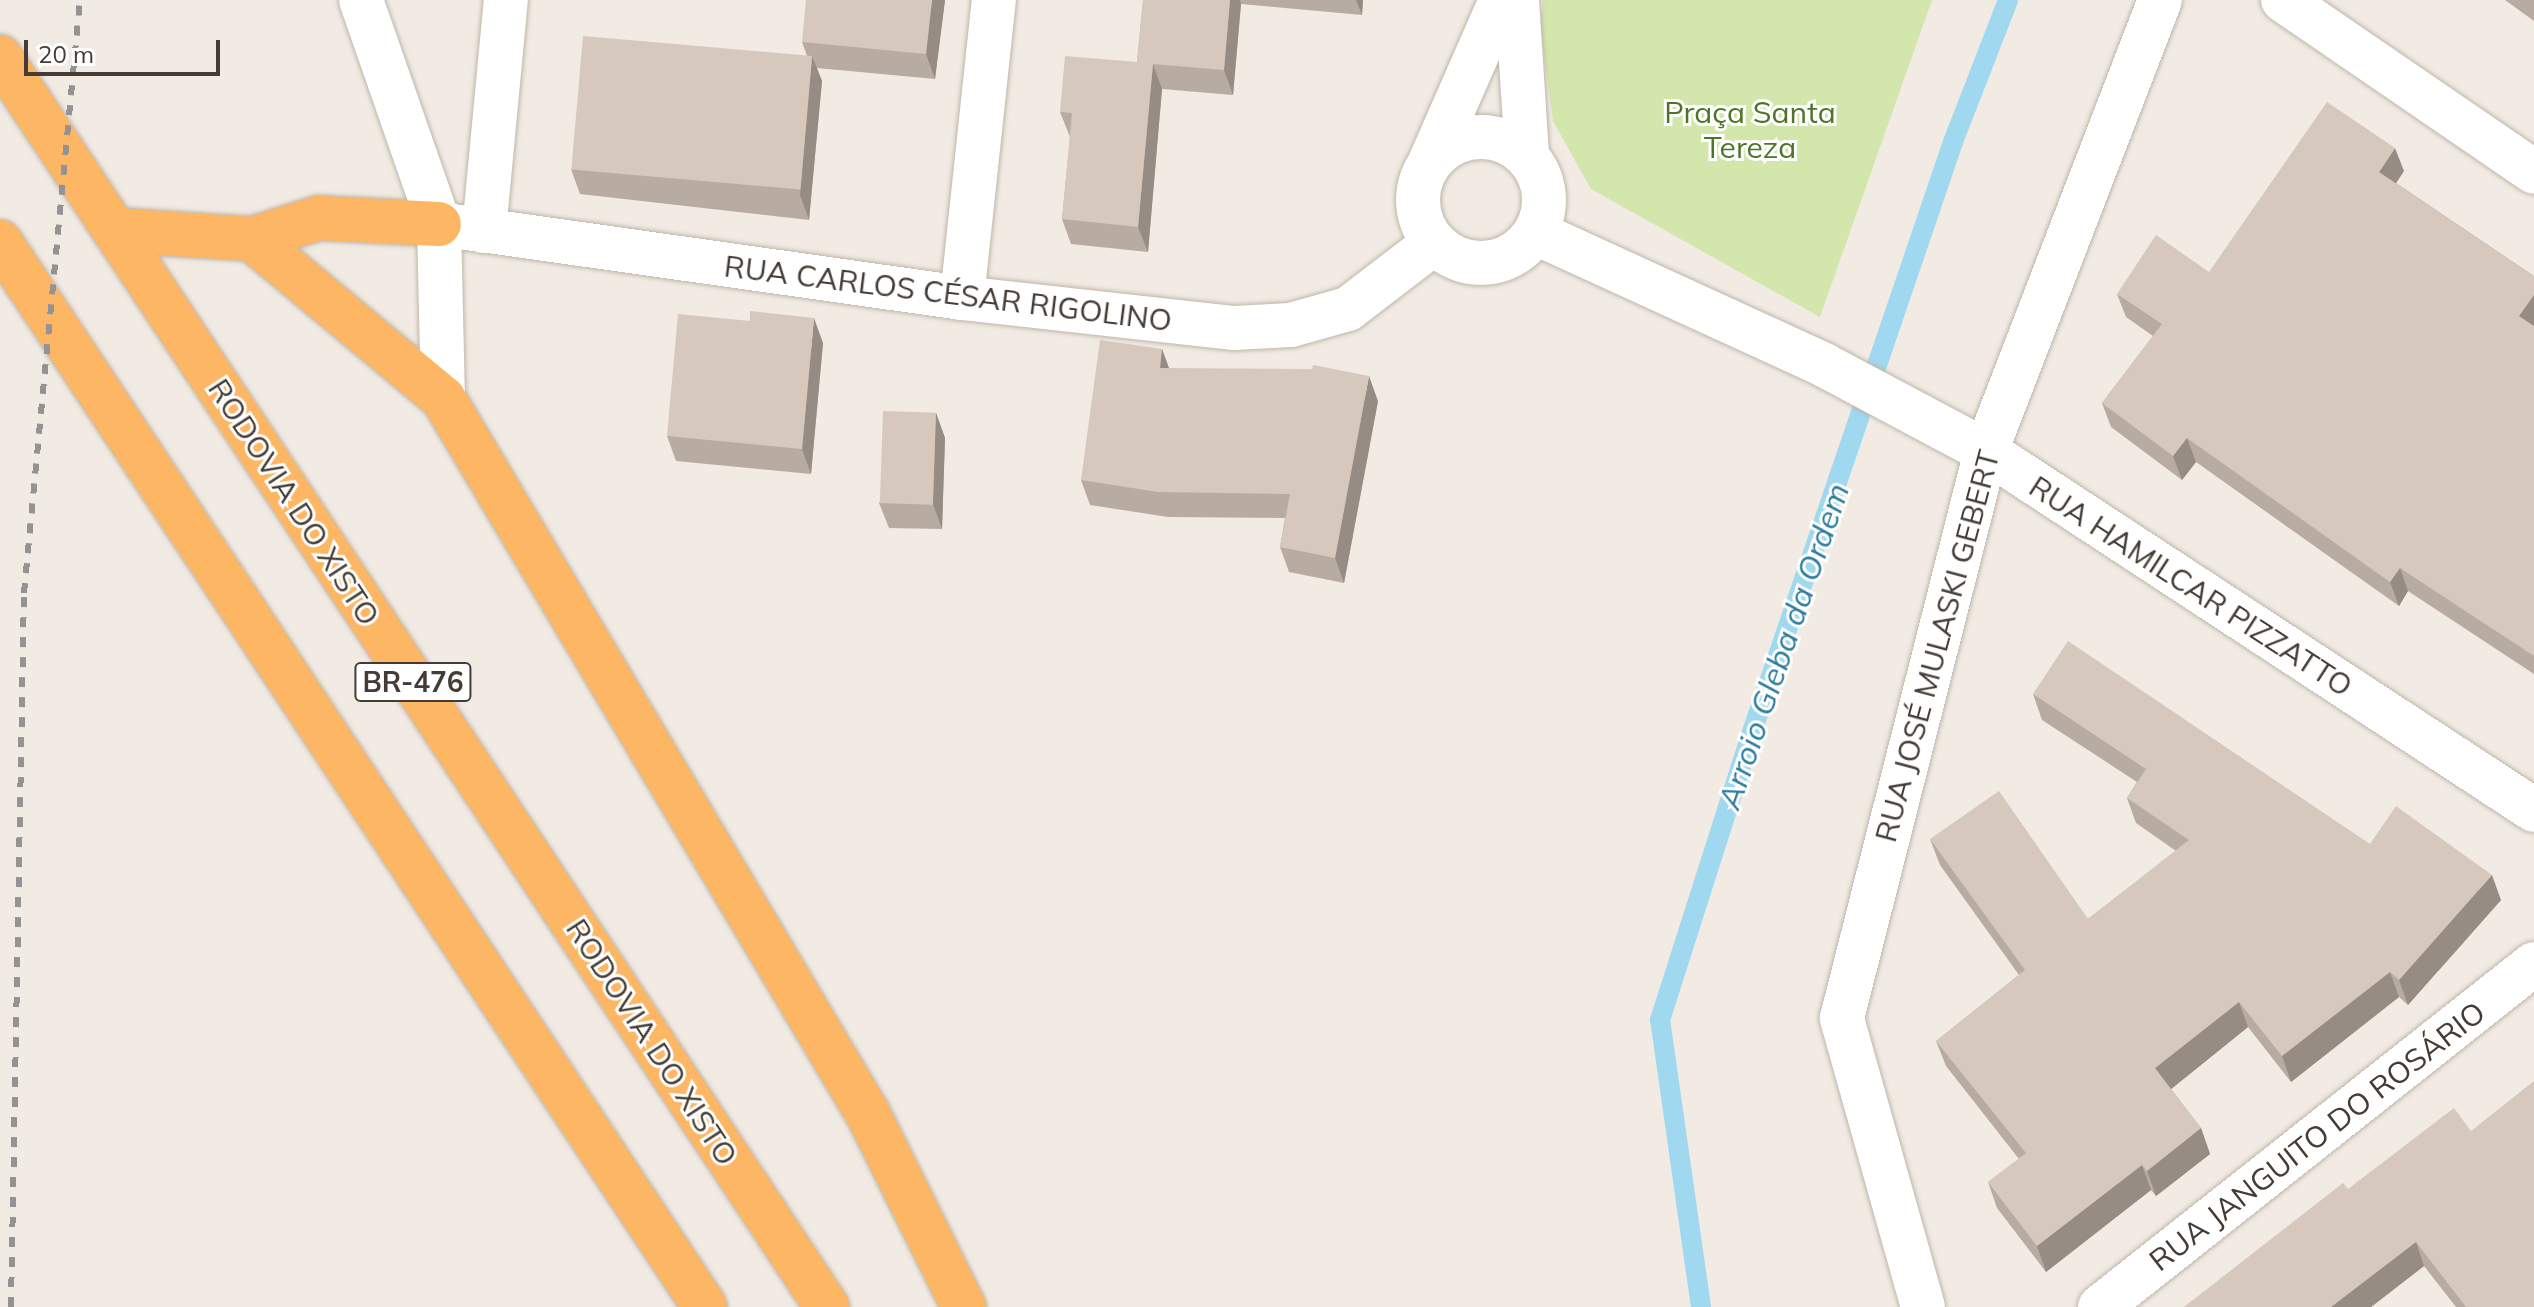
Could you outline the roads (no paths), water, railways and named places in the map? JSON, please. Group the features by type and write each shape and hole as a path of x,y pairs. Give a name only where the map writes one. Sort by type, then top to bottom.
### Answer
{"highway":[{"name":"RODOVIA DO XISTO","path":"0,57 827,1307"},
{"path":"114,230 252,239 319,218 439,224"},
{"path":"252,239 443,398 868,1114 964,1307"},
{"name":"BR-476","path":"0,242 705,1307"}],"street":[{"path":"361,0 439,224 443,398"},
{"path":"484,231 506,0"},
{"path":"962,298 994,0"},
{"path":"1430,162 1467,138 1510,142 1527,156 1539,174 1544,195 1536,233 1507,259 1488,263 1468,262 1434,243 1422,224 1418,203 1420,181 1501,0"},
{"path":"1517,0 1527,156"},
{"name":"RUA JOSÉ MULASKI GEBERT","path":"1923,1307 1842,1018 1971,443 2160,0"},
{"path":"2283,0 2534,172"},
{"name":"RUA CARLOS CÉSAR RIGOLINO","path":"439,224 962,298 1176,324 1291,325 1348,309 1434,243"},
{"name":"RUA HAMILCAR PIZZATTO","path":"1536,233 1824,365 1971,443 2534,810"},
{"name":"RUA JANGUITO DO ROSÁRIO","path":"2100,1307 2534,964"}],"waterway":[{"name":"Arroio Gleba da Ordem","path":"1701,1307 1660,1020 1751,735 1953,142 2008,0"}],"railway":[{"path":"11,1307 24,593 80,0"}],"park label":[{"name":"Praça Santa Tereza","path":"1750,129"}]}
